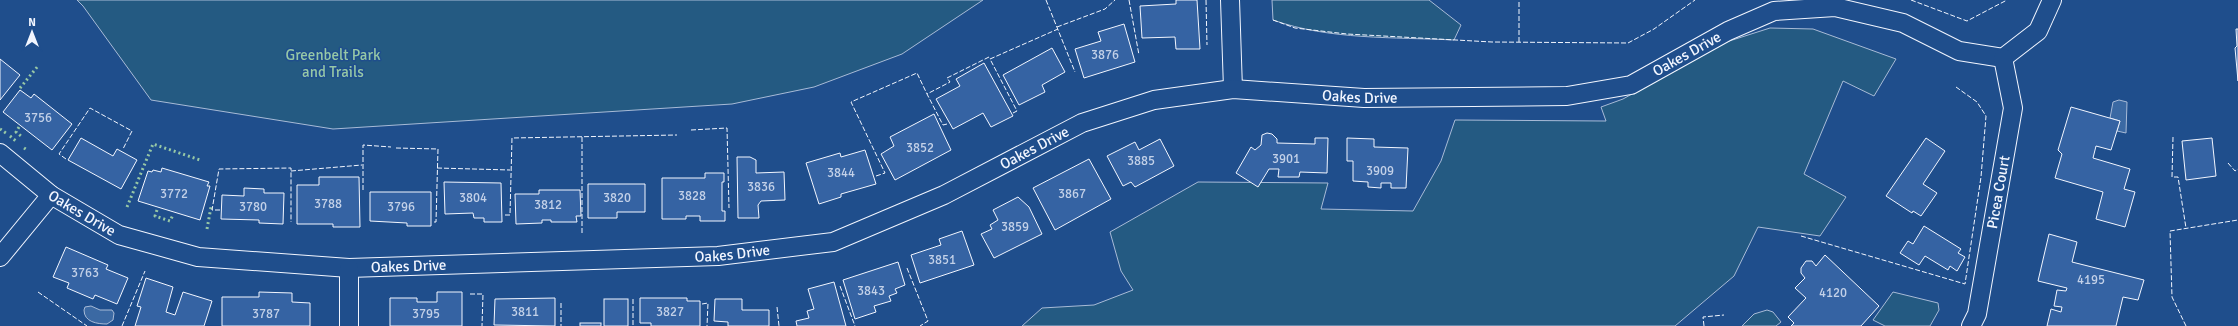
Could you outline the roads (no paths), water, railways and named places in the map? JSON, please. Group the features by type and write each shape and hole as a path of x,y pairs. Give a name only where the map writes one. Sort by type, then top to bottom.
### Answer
{"street":[{"path":"1230,0 1233,89"},
{"path":"2003,58 2038,31 2052,0"},
{"name":"Oakes Drive","path":"0,153 51,195 119,235 198,257 348,268 718,256 833,242 944,195 1082,123 1154,100 1233,89 1364,98 1567,96 1632,85 1728,31 1774,11 1835,7 1903,23 1959,51 2003,58"},
{"name":"Picea Court","path":"1971,326 1977,314 2013,108 2003,58"},
{"path":"0,258 51,195"},
{"path":"348,268 349,326"}],"park label":[{"name":"Greenbelt Park and Trails","path":"333,64"}]}
